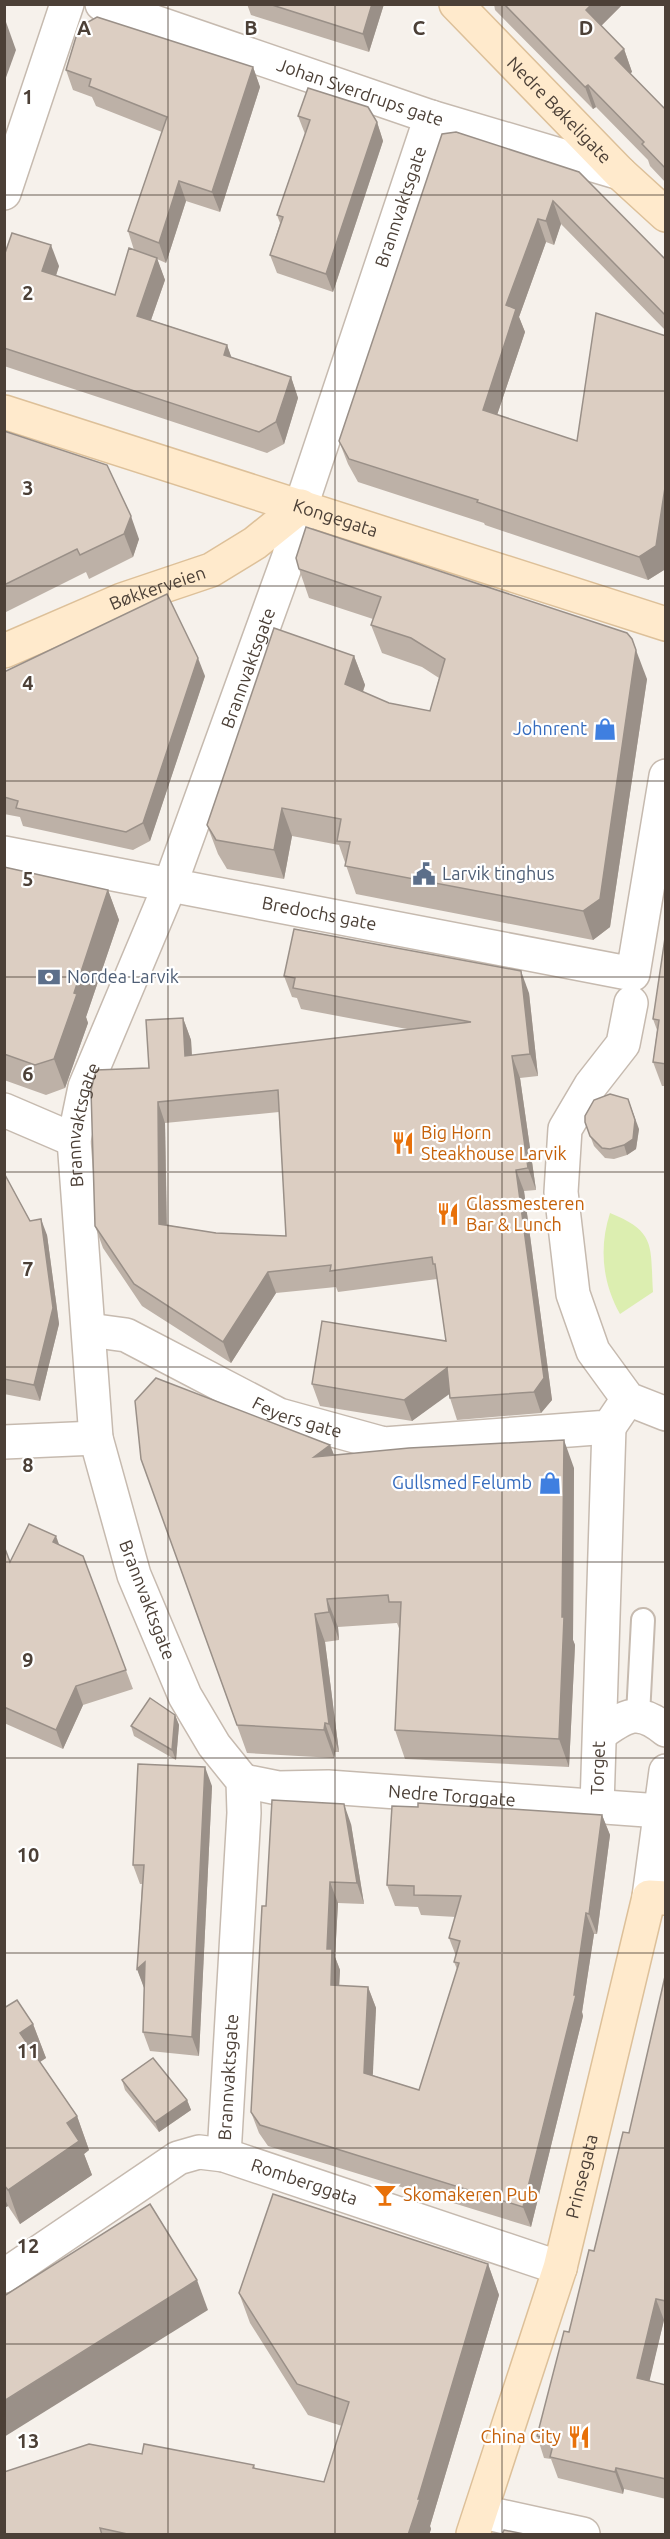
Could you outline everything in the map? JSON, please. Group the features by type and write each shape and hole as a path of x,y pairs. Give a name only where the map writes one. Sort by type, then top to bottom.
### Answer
{"main road":[{"name":"Nedre Bøkeligate","path":"459,6 620,173 666,215"},
{"name":"Kongegata","path":"4,412 666,624"},
{"name":"Bøkkerveien","path":"4,651 122,600 211,570 255,543 301,506"},
{"name":"Prinsegata","path":"478,2523 560,2268 657,1897"}],"street":[{"path":"4,193 67,4"},
{"name":"Johan Sverdrups gate","path":"102,4 431,117 620,173"},
{"name":"Brannvaktsgate","path":"224,2154 244,1813 243,1781 213,1745 185,1696 134,1575 96,1438 74,1140 86,1087 170,885 288,556 301,506 431,117"},
{"path":"666,776 623,1044 591,1085 565,1129 561,1192 573,1294 593,1351 628,1399 666,1414"},
{"name":"Bredochs gate","path":"4,853 170,885 632,989"},
{"path":"4,1110 74,1140"},
{"name":"Feyers gate","path":"89,1330 126,1335 279,1415 384,1444 609,1427"},
{"path":"600,1734 609,1427 628,1399"},
{"path":"4,1443 96,1438"},
{"name":"Torget","path":"597,1806 600,1734 620,1720 652,1723"},
{"path":"660,1810 666,1771"},
{"name":"Nedre Torggate","path":"243,1781 278,1788 328,1787 660,1810"},
{"name":"Prinsegata","path":"657,1897 660,1810"},
{"name":"Romberggata","path":"4,2276 178,2158 200,2152 224,2154 560,2268"},
{"path":"478,2523 583,2535"}],"lane":[{"path":"643,1620 652,1723"}],"green space":[{"path":"610,1213 636,1227 643,1234 648,1242 652,1263 653,1292 620,1314 609,1290 604,1264 604,1239"}],"building":[{"path":"269,4 372,4 363,34"},
{"path":"504,4 592,4 586,10 624,49 615,58 666,110 666,169 642,144 644,142 588,85 585,87"},
{"path":"97,17 253,67 212,192 179,181 159,243 128,231 167,117 89,86 91,79 66,70 79,27"},
{"path":"308,88 368,107 377,122 326,274 270,255 283,217 277,215 310,120 298,116"},
{"path":"456,132 579,172 666,260 666,316 553,201 546,221 538,219 506,305 516,309 483,410 577,441 596,313 666,336 666,481 656,546 639,557 477,502 478,500 349,459 339,441 442,134"},
{"path":"12,233 51,245 42,271 115,295 129,248 157,258 137,316 227,345 224,355 291,377 276,422 259,432 4,348 4,256"},
{"path":"4,431 107,465 131,516 124,534 80,555 77,549 4,585"},
{"path":"306,527 627,633 632,639 636,650 600,899 583,911 345,866 350,842 337,841 341,819 282,808 274,850 216,840 207,825 274,628 354,656 345,684 389,703 430,711 445,659 411,638 371,625 381,597 299,569 296,558"},
{"path":"167,594 198,658 143,823 126,832 16,808 18,801 4,797 4,672"},
{"path":"4,867 108,890 74,993 77,994 54,1059 35,1065 4,1054"},
{"path":"294,929 521,971 530,1054 512,1056 528,1168 516,1170 544,1378 534,1392 450,1398 447,1368 404,1400 312,1384 322,1321 446,1341 435,1264 433,1264 432,1257 330,1271 331,1265 268,1272 223,1342 134,1284 95,1226 91,1090 96,1070 149,1068 146,1020 183,1018 185,1056 471,1022 293,988 295,978 284,976","holes":["278,1090 286,1236 216,1233 159,1224 158,1102"]},
{"path":"666,931 666,1064 653,1062 659,1020 653,1019"},
{"path":"610,1094 628,1099 635,1120 633,1139 624,1145 610,1149 602,1148 590,1136 585,1116 594,1100"},
{"path":"4,1173 30,1221 41,1219 53,1308 34,1385 4,1379"},
{"path":"156,1378 330,1445 314,1457 409,1448 564,1440 562,1617 564,1617 559,1739 395,1730 401,1602 389,1602 388,1595 327,1599 329,1612 315,1614 329,1724 325,1723 324,1730 237,1725 141,1459 135,1401"},
{"path":"29,1524 56,1536 53,1542 83,1556 126,1670 76,1686 56,1730 4,1707 4,1546 10,1562"},
{"path":"150,1698 175,1715 172,1750 131,1726"},
{"path":"138,1764 205,1767 192,2037 143,2032 145,1962 137,1969 144,1865 133,1865"},
{"path":"272,1800 344,1804 357,1883 330,1882 327,1949 332,1949 331,1985 368,1987 364,2073 419,2090 459,1963 454,1962 460,1941 449,1938 461,1896 414,1895 414,1886 387,1885 392,1806 418,1807 418,1803 602,1815 589,1914 586,1913 574,1995 576,1995 523,2207 260,2125 251,2112 262,1906 266,1906"},
{"path":"666,1972 666,2301 656,2299 637,2378 666,2385 666,2479 616,2468 615,2472 550,2457 554,2441 537,2436 564,2331 569,2332 589,2250 594,2251 623,2132 629,2133"},
{"path":"17,2000 33,2024 20,2033 77,2116 67,2123 79,2141 8,2190 4,2185 4,2008"},
{"path":"153,2058 187,2100 155,2122 122,2080"},
{"path":"273,2194 488,2264 408,2535 132,2535 100,2528 102,2535 4,2535 4,2472 89,2444 142,2454 144,2444 254,2465 253,2468 324,2482 349,2402 297,2384 239,2293"},
{"path":"150,2204 197,2280 4,2401 4,2296"},
{"path":"504,2530 529,2535 502,2535"}],"place":[{"name":"Johnrent","path":"605,729"},
{"name":"Larvik tinghus","path":"424,874"},
{"name":"Nordea Larvik","path":"49,977"},
{"name":"Big Horn Steakhouse Larvik","path":"403,1143"},
{"name":"Glassmesteren Bar & Lunch","path":"448,1214"},
{"name":"Gullsmed Felumb","path":"550,1483"},
{"name":"Skomakeren Pub","path":"385,2195"},
{"name":"China City","path":"579,2437"}]}
